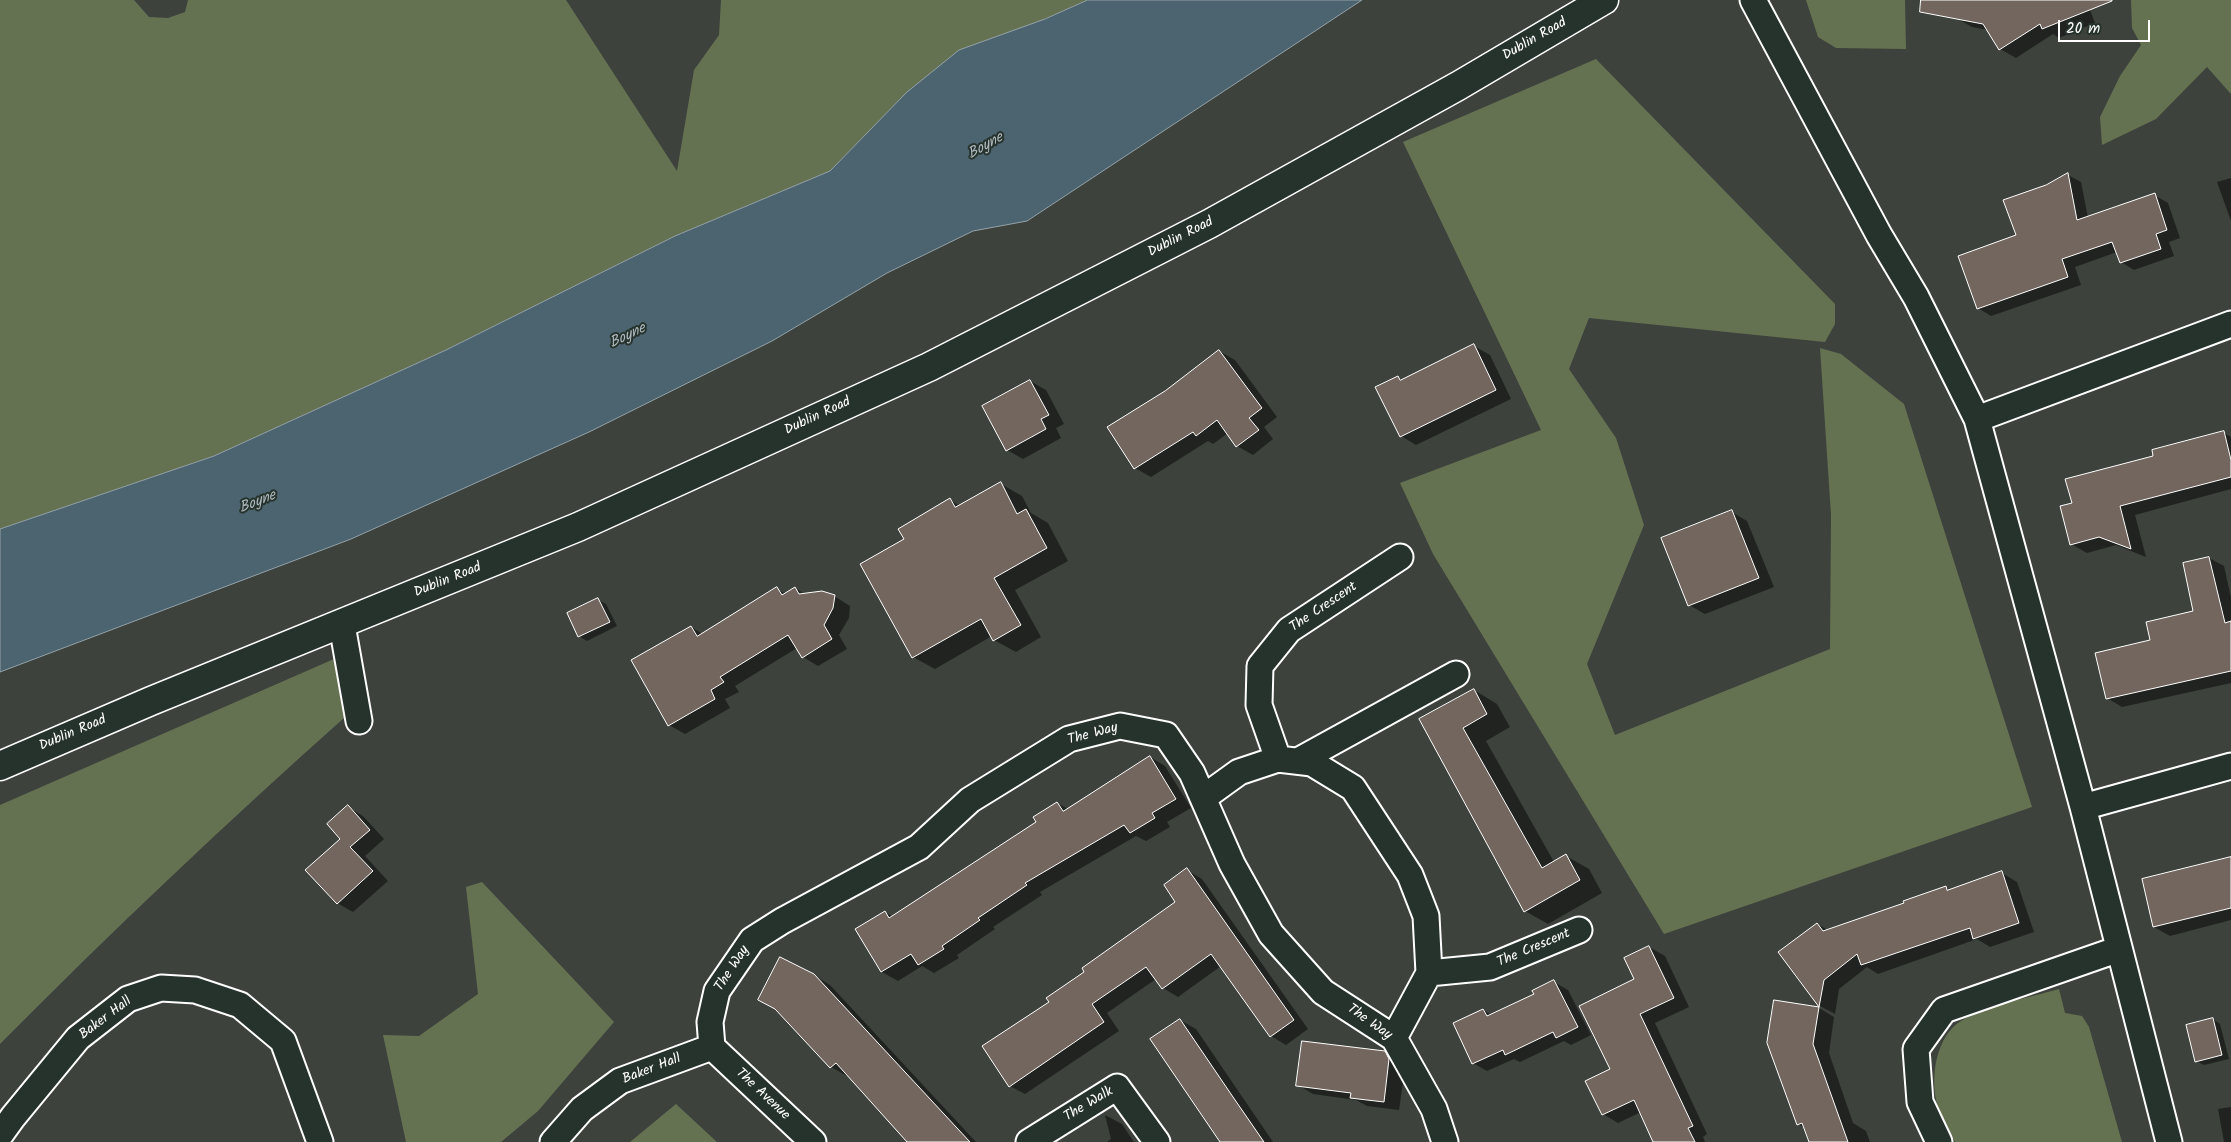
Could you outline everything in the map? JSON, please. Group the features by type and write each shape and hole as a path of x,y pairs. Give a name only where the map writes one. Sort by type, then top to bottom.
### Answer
{"main road":[{"name":"Dublin Road","path":"0,766 151,701 578,528 929,367 1209,224 1458,86 1604,0"}],"street":[{"path":"1753,0 1878,235 1916,297 1977,419 2083,806 2169,1142"},
{"path":"1977,419 2231,324"},
{"name":"The Crescent","path":"1288,760 1259,705 1260,666 1289,630 1400,557"},
{"path":"342,625 359,721"},
{"path":"1203,798 1239,772 1288,760 1456,674"},
{"name":"The Way","path":"712,1047 710,1022 716,991 752,940 782,921 919,846 970,800 1069,739 1120,726 1166,735 1192,773 1232,864 1271,934 1323,992 1394,1038 1434,1109 1445,1142"},
{"path":"1288,760 1312,763 1353,788 1410,875 1426,916 1429,973 1394,1038"},
{"path":"2083,806 2231,766"},
{"name":"The Crescent","path":"1429,973 1490,968 1579,930"},
{"path":"1939,1142 1920,1102 1916,1049 1944,1010 2119,949"},
{"name":"Baker Hall","path":"0,1135 78,1038 128,999 161,988 194,990 240,1005 282,1041 320,1142"},
{"name":"Baker Hall","path":"553,1142 582,1109 620,1081 712,1047"},
{"name":"The Avenue","path":"712,1047 813,1142"},
{"name":"The Walk","path":"1029,1142 1117,1087 1157,1142"}],"green space":[{"path":"0,0 134,0 149,17 168,18 185,12 188,0 566,0 677,171 694,70 719,35 721,0 1088,0 1045,19 907,92 830,171 675,236 446,350 214,456 0,529"},
{"path":"1806,0 1905,0 1906,49 1836,48 1818,37"},
{"path":"2131,0 2231,0 2231,94 2207,67 2156,119 2102,145 2100,117 2120,76 2141,45 2132,28"},
{"path":"1596,59 1835,304 1835,324 1825,342 1589,318 1569,369 1616,438 1644,525 1587,664 1615,735 1830,649 1831,515 1820,348 1841,354 1904,404 2032,807 1664,934 1433,554 1400,483 1541,430 1403,142"},
{"path":"334,659 344,718 169,878 0,1044 0,805"},
{"path":"482,882 614,1022 538,1111 501,1142 406,1142 383,1035 419,1036 478,994 466,887"},
{"path":"2059,989 2065,1013 2082,1016 2089,1027 2122,1142 1955,1142 1937,1104 1934,1082 1937,1058 1946,1036 1961,1021 1982,1011"},
{"path":"676,1104 717,1142 630,1142"}],"water":[{"name":"Boyne","path":"1088,0 1362,0 1027,221 973,231 887,273 772,341 589,432 351,539 0,672 0,529 214,456 446,350 675,236 830,171 907,92 959,50 1045,19"}],"building":[{"path":"1921,0 2112,1 2042,29 2040,24 1999,50 1983,24 1920,12"},
{"path":"2068,173 2077,220 2155,193 2167,230 2156,234 2161,249 2120,263 2112,242 2062,259 2068,277 1977,309 1958,256 2016,235 2003,200 2046,185"},
{"path":"1474,344 1496,390 1400,437 1375,387 1398,376 1400,380"},
{"path":"1219,350 1262,408 1249,418 1259,430 1236,447 1217,420 1196,436 1193,432 1134,469 1107,427 1165,391"},
{"path":"1030,380 1049,415 1041,419 1046,429 1006,451 982,406"},
{"path":"2224,431 2231,460 2231,477 2120,506 2131,549 2099,537 2070,545 2060,506 2072,503 2065,479 2153,456 2152,450"},
{"path":"1001,482 1017,514 1026,509 1047,548 994,578 1021,625 993,641 981,619 912,658 860,564 904,539 898,529 950,498 955,507"},
{"path":"1732,510 1759,578 1688,606 1661,538"},
{"path":"2209,557 2225,623 2231,621 2231,671 2106,699 2095,653 2150,640 2146,622 2193,611 2183,563"},
{"path":"777,587 782,595 795,587 799,594 822,591 835,595 833,608 824,625 832,639 802,658 788,635 720,677 724,682 711,690 715,699 668,726 631,660 691,626 697,636"},
{"path":"598,598 610,622 578,637 567,613"},
{"path":"1474,689 1487,714 1463,728 1542,868 1566,854 1580,880 1524,912 1419,719"},
{"path":"1150,756 1176,799 1152,813 1155,818 1130,833 1124,825 1025,883 1027,885 978,918 980,920 942,946 944,949 918,965 911,954 881,972 855,929 885,911 889,918 1036,822 1033,817 1057,802 1063,811"},
{"path":"348,805 370,830 350,847 373,871 337,904 305,870 340,839 327,824"},
{"path":"2231,857 2231,908 2153,927 2142,879"},
{"path":"1187,868 1294,1020 1270,1037 1211,954 1162,989 1146,967 1092,1004 1104,1022 1009,1087 982,1046 1049,1002 1046,998 1084,972 1082,968 1175,902 1164,885"},
{"path":"2002,871 2019,923 1973,939 1970,928 1861,965 1857,954 1824,980 1819,1007 1778,952 1817,923 1823,931 1904,903 1903,901 1946,886 1947,890"},
{"path":"1649,946 1674,998 1640,1014 1693,1126 1688,1128 1695,1142 1653,1142 1634,1100 1602,1115 1585,1081 1610,1069 1579,1006 1634,979 1624,958"},
{"path":"780,957 814,974 970,1142 907,1142 836,1063 830,1068 775,1009 758,1000"},
{"path":"1554,980 1578,1027 1556,1038 1553,1032 1505,1055 1503,1050 1472,1064 1453,1023 1483,1009 1487,1016 1534,994 1532,991"},
{"path":"1774,1000 1819,1007 1813,1044 1848,1142 1809,1142 1802,1123 1797,1125 1767,1043"},
{"path":"2213,1018 2222,1055 2195,1062 2186,1025"},
{"path":"1180,1019 1264,1142 1220,1142 1150,1039"},
{"path":"1302,1041 1385,1051 1389,1059 1384,1102 1350,1098 1351,1093 1296,1086"}]}
